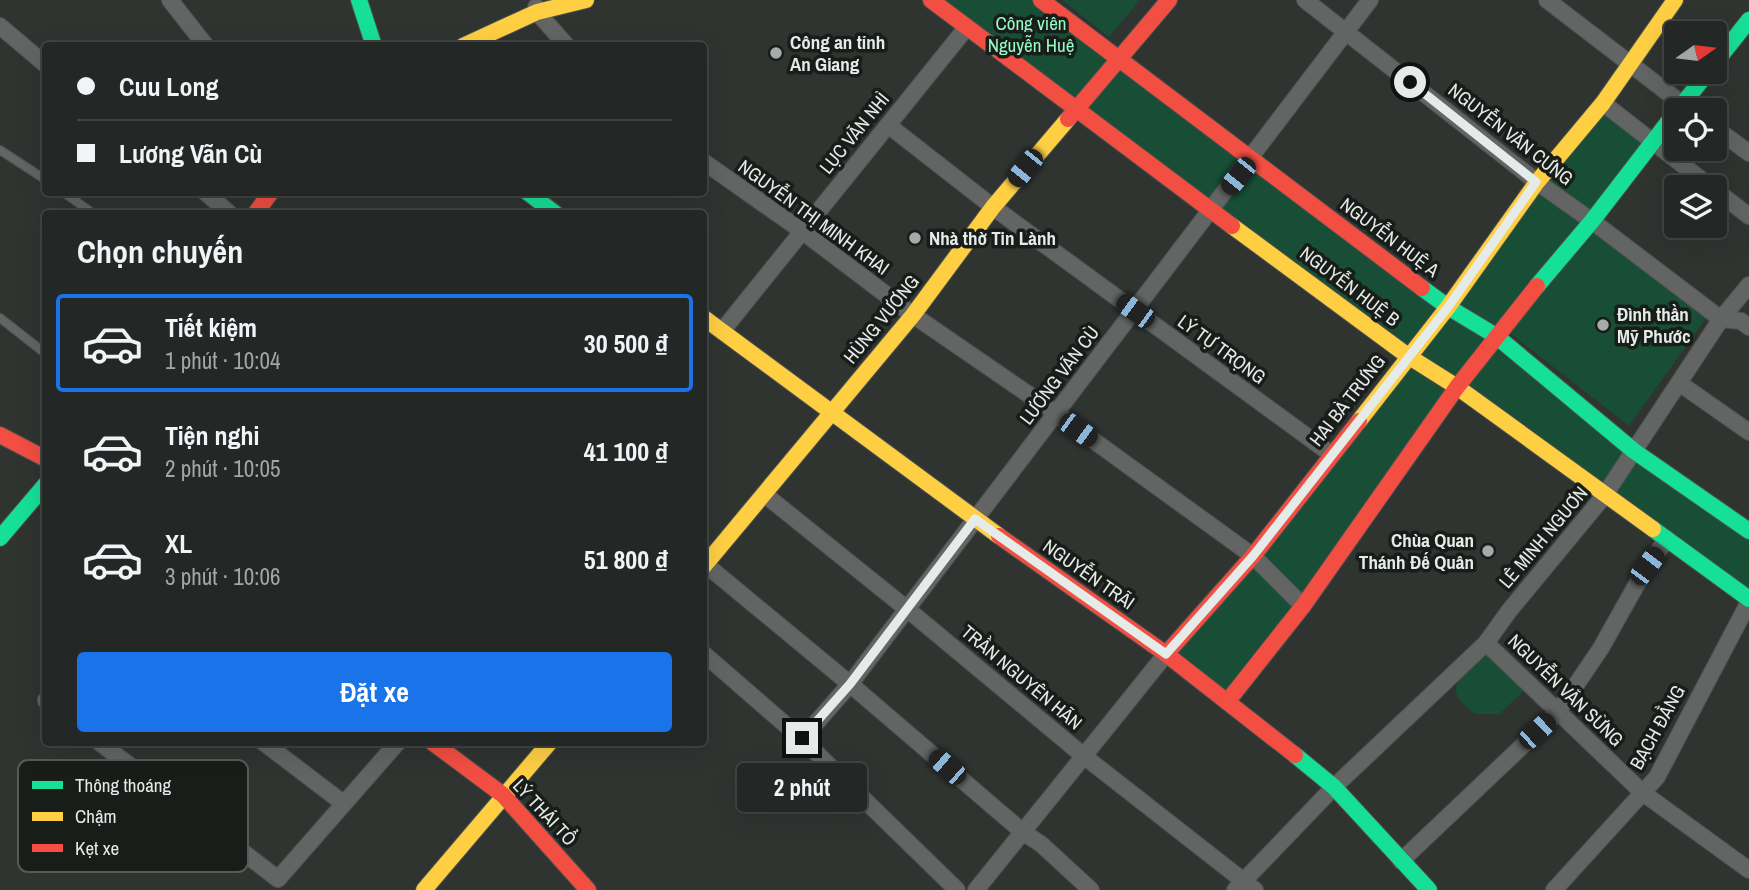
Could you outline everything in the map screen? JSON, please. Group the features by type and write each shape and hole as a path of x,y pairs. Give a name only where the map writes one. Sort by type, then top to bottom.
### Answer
{"main road":[{"path":"359,0 373,42"},
{"path":"470,42 536,6 586,0"},
{"name":"NGUYỄN HUỆ B","path":"931,0 1408,356 1457,387 1749,601"},
{"name":"NGUYỄN HUỆ A","path":"1041,0 1448,307 1496,336 1634,451 1749,531"},
{"name":"HÙNG VƯƠNG","path":"707,561 913,315 993,207 1169,0"},
{"name":"HAI BÀ TRƯNG","path":"1166,654 1253,556 1448,307 1536,182 1603,103 1675,0"},
{"path":"483,42 536,6"},
{"path":"1727,48 1749,20"},
{"path":"1227,702 1303,606 1457,387 1664,128"},
{"path":"532,196 551,210"},
{"name":"NGUYỄN TRÃI","path":"707,320 975,519 1166,654 1227,702 1334,787 1429,890"},
{"path":"0,435 42,457"},
{"path":"0,538 42,489"},
{"name":"LÝ THÁI TỔ","path":"437,746 503,795 588,890"},
{"path":"424,890 546,746"}],"street":[{"path":"170,0 203,42"},
{"name":"NGUYỄN VĂN CƯNG","path":"1306,0 1536,182 1721,319"},
{"name":"LƯƠNG VÃN CÙ","path":"802,738 850,684 1370,0"},
{"path":"1547,0 1669,98"},
{"path":"536,6 564,42"},
{"path":"0,26 42,62"},
{"name":"LỤC VĂN NHÌ","path":"722,331 967,27"},
{"path":"1603,103 1695,175"},
{"name":"LÝ TỰ TRỌNG","path":"888,125 993,207 1331,454"},
{"path":"1727,137 1749,153"},
{"name":"NGUYỄN THỊ MINH KHAI","path":"707,164 802,231 913,315 1253,556 1303,606"},
{"path":"210,196 225,210"},
{"path":"1727,200 1749,216"},
{"name":"LÊ MINH NGUƠN","path":"1245,887 1334,787 1486,643 1604,496 1721,319 1749,285"},
{"path":"1721,319 1741,321 1749,327"},
{"path":"1679,383 1749,432"},
{"name":"TRẦN NGUYÊN HÃN","path":"764,494 1245,887"},
{"path":"1401,861 1557,713 1601,648 1647,566 1667,539"},
{"path":"707,567 850,684 1024,833 1041,844 1091,890"},
{"name":"BẠCH ĐẰNG","path":"1554,890 1657,777 1749,601"},
{"name":"NGUYỄN VĂN SỪNG","path":"1486,643 1643,793 1749,870"},
{"path":"976,890 1086,757 1166,654"},
{"path":"707,657 802,738 957,890"},
{"path":"104,746 123,760"},
{"path":"268,746 343,803"},
{"path":"248,856 278,879 394,746"}],"lane":[{"path":"0,150 42,177"},
{"path":"69,196 88,210"},
{"path":"0,318 42,351"}],"green space":[{"name":"Công viên Nguyễn Huệ","path":"935,0 1041,0 1446,306 1603,103 1651,142 1492,342 1749,536 1749,594 1457,387 1227,702 1166,654 1409,353"},
{"path":"1062,0 1140,0 1109,37"},
{"path":"1593,229 1706,318 1629,426 1510,333"},
{"path":"1489,652 1526,689 1497,716 1475,714 1458,696 1456,688 1464,675"}],"traffic: fast":[{"path":"359,0 373,42"},
{"path":"1727,48 1749,20"},
{"path":"1687,98 1699,84"},
{"path":"1537,286 1592,221 1664,128"},
{"path":"532,196 551,210"},
{"path":"1422,288 1496,336 1634,451 1749,531"},
{"path":"0,538 42,489"},
{"path":"1653,529 1749,599"},
{"path":"1295,755 1334,787 1429,890"}],"traffic: slow":[{"path":"472,42 537,12 586,0"},
{"path":"1359,421 1448,307 1537,182 1603,103 1675,0"},
{"path":"707,562 913,315 993,207 1068,119"},
{"path":"1232,226 1408,356 1457,387 1653,529"},
{"path":"707,320 999,536"},
{"path":"424,890 547,746"}],"traffic: jam":[{"path":"931,0 1232,226"},
{"path":"1041,0 1422,288"},
{"path":"1068,119 1169,0"},
{"path":"258,210 268,196"},
{"path":"1227,702 1303,606 1457,387 1537,286"},
{"path":"1166,654 1253,556 1359,421"},
{"path":"0,435 42,457"},
{"path":"999,536 1166,654 1295,755"},
{"path":"437,746 503,795 588,890"}],"place":[{"name":"Công an tỉnh An Giang","path":"776,53"},
{"name":"Nhà thờ Tin Lành","path":"915,238"},
{"name":"Đình thần Mỹ Phước","path":"1603,325"},
{"name":"Chùa Quan Thánh Đế Quân","path":"1488,551"}],"route":[{"path":"802,738 850,684 975,519 1166,654 1253,556 1448,307 1536,182 1410,82"}]}
